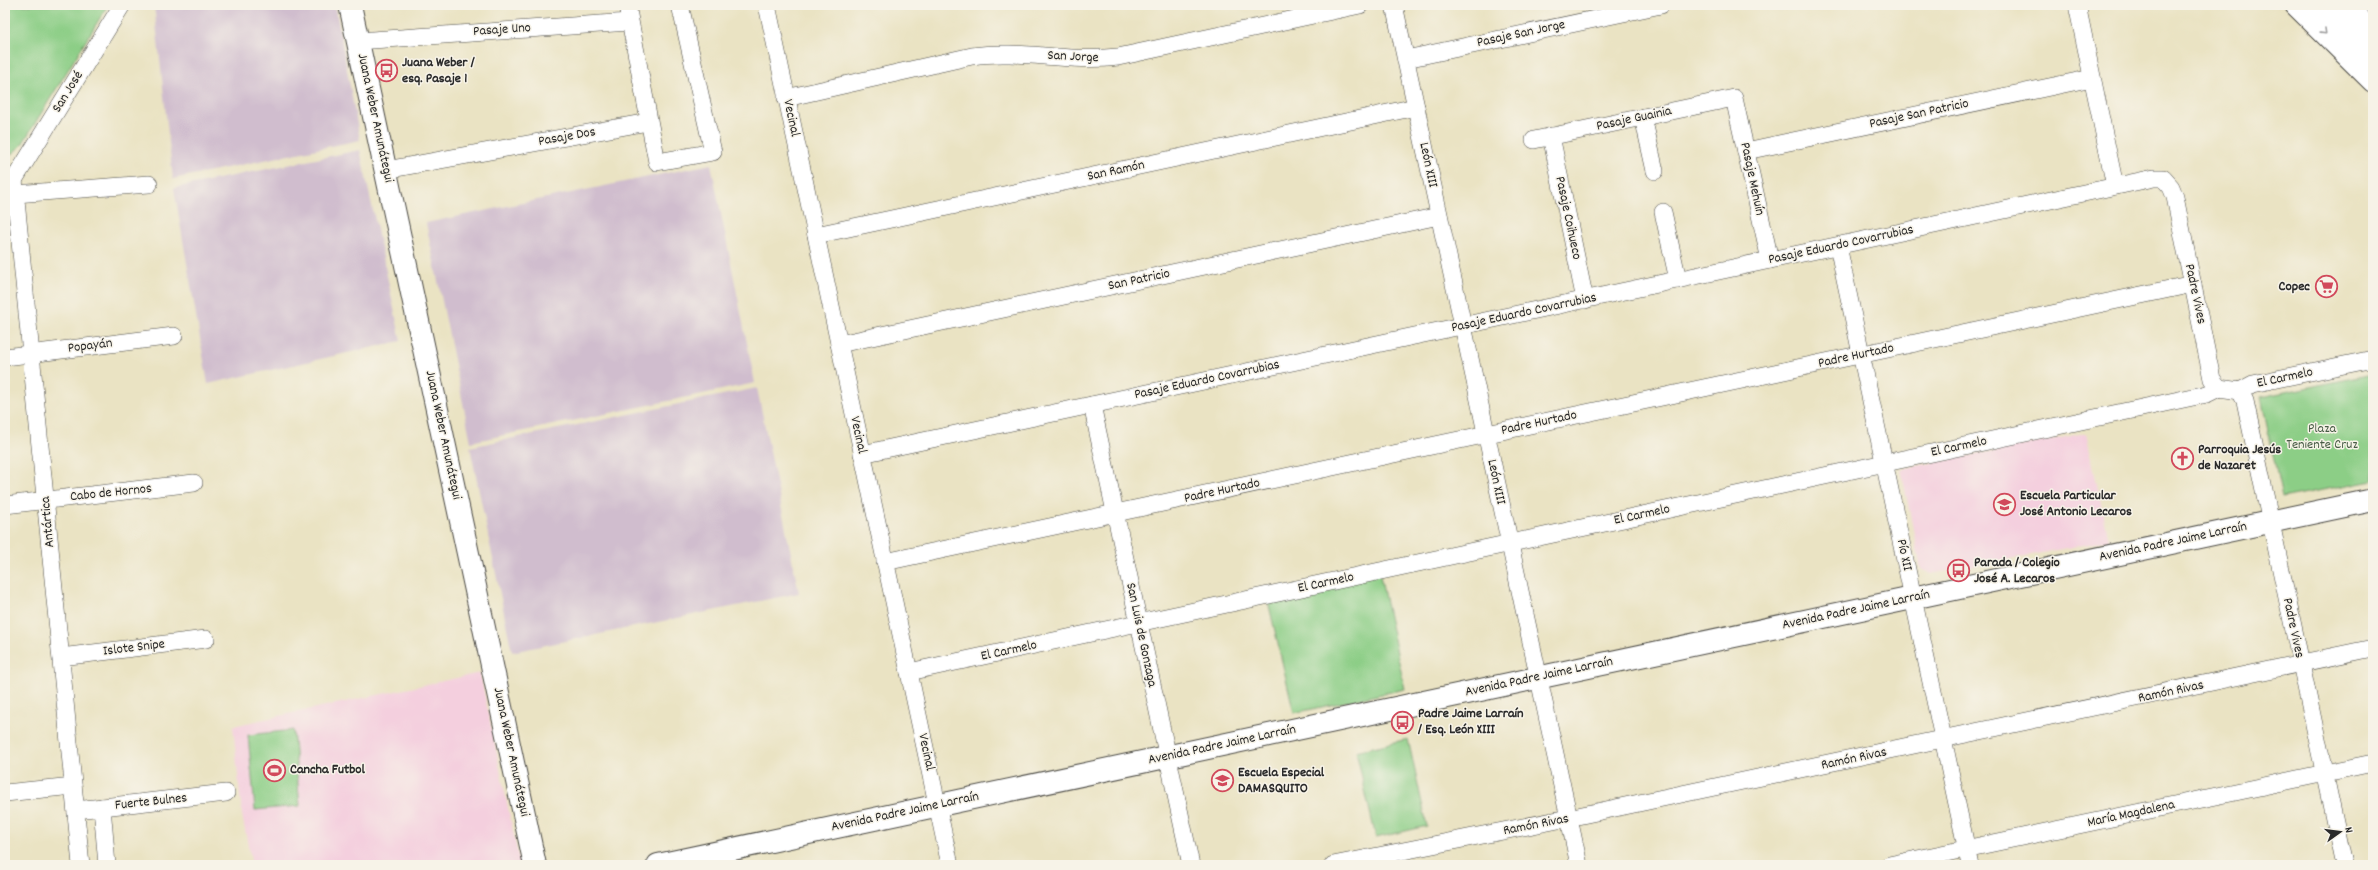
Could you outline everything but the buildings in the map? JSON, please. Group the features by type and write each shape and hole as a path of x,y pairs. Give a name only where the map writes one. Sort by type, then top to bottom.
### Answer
{"street":[{"name":"San José","path":"11,185 122,5"},
{"name":"Juana Weber Amunátegui","path":"350,5 535,865"},
{"path":"627,5 648,122 657,162 713,152 680,5"},
{"name":"Vecinal","path":"767,5 950,865"},
{"name":"San Jorge","path":"786,98 972,56 994,53 1087,59 1118,57 1360,5"},
{"name":"León XIII","path":"1394,5 1578,865"},
{"name":"Pasaje San Jorge","path":"1406,58 1661,5"},
{"path":"2077,5 2115,186"},
{"path":"2296,5 2373,81"},
{"path":"2324,5 2373,56"},
{"path":"2349,5 2373,30"},
{"name":"Pasaje Uno","path":"358,41 629,22"},
{"name":"Pasaje San Patricio","path":"1746,151 2092,78"},
{"name":"Pasaje Mehuín","path":"1734,98 1770,260"},
{"name":"Pasaje Guainia","path":"1534,140 1734,98"},
{"name":"San Ramón","path":"816,235 1416,107"},
{"path":"1643,117 1654,171"},
{"name":"Pasaje Dos","path":"386,170 648,122"},
{"name":"Pasaje Coihueco","path":"1551,136 1586,300"},
{"name":"Pasaje Eduardo Covarrubias","path":"862,454 2115,186 2163,178 2171,187 2175,197"},
{"path":"11,185 149,184"},
{"name":"Antártica","path":"11,185 32,354 81,865"},
{"name":"Padre Vives","path":"2175,197 2212,379 2219,388"},
{"path":"1663,212 1678,280"},
{"name":"San Patricio","path":"839,344 1439,216"},
{"name":"Pío XII","path":"1838,246 1968,857"},
{"name":"Padre Hurtado","path":"885,562 2193,284"},
{"name":"Popayán","path":"5,357 174,336"},
{"name":"El Carmelo","path":"909,672 2208,394 2219,388 2240,392 2253,384 2373,359"},
{"name":"Padre Vives","path":"2240,392 2245,401 2344,865"},
{"name":"San Luis de Gonzaga","path":"1092,405 1191,865"},
{"name":"Cabo de Hornos","path":"5,505 194,483"},
{"name":"Avenida Padre Jaime Larraín","path":"658,865 2373,500"},
{"name":"Islote Snipe","path":"61,656 206,639"},
{"name":"Ramón Rivas","path":"1333,865 1943,740 2373,648"},
{"name":"María Magdalena","path":"1889,865 1968,857 2324,773 2373,763"},
{"path":"5,793 74,786"},
{"name":"Fuerte Bulnes","path":"76,810 226,794"},
{"path":"102,807 107,865"}],"shaded area":[{"path":"154,5 335,5 360,140 173,179"},
{"path":"360,150 401,341 208,384 174,188"},
{"path":"711,164 755,383 471,442 426,223"},
{"path":"757,388 799,593 512,652 470,447"},
{"name":"Escuela Particular José Antonio Lecaros","path":"2086,433 2109,540 1931,574 1921,569 1901,469"},
{"path":"480,673 520,865 252,865 242,815 233,726"}],"green space":[{"path":"5,5 108,5 21,146 5,159"},
{"name":"Plaza Teniente Cruz","path":"2373,374 2373,480 2282,498 2261,397"},
{"path":"1379,571 1405,689 1294,713 1267,597"},
{"name":"Cancha Futbol","path":"293,730 300,806 255,810 248,735"},
{"path":"1408,739 1427,826 1376,838 1356,751"}],"place":[{"name":"Juana Weber / esq. Pasaje 1","path":"387,71"},
{"name":"Copec","path":"2326,287"},
{"name":"Parroquia Jesús de Nazaret","path":"2183,458"},
{"name":"Escuela Particular José Antonio Lecaros","path":"2005,504"},
{"name":"Parada / Colegio José A. Lecaros","path":"1959,571"},
{"name":"Padre Jaime Larraín / Esq. León XIII","path":"1402,722"},
{"name":"Cancha Futbol","path":"274,770"},
{"name":"Escuela Especial DAMASQUITO","path":"1222,781"}]}
